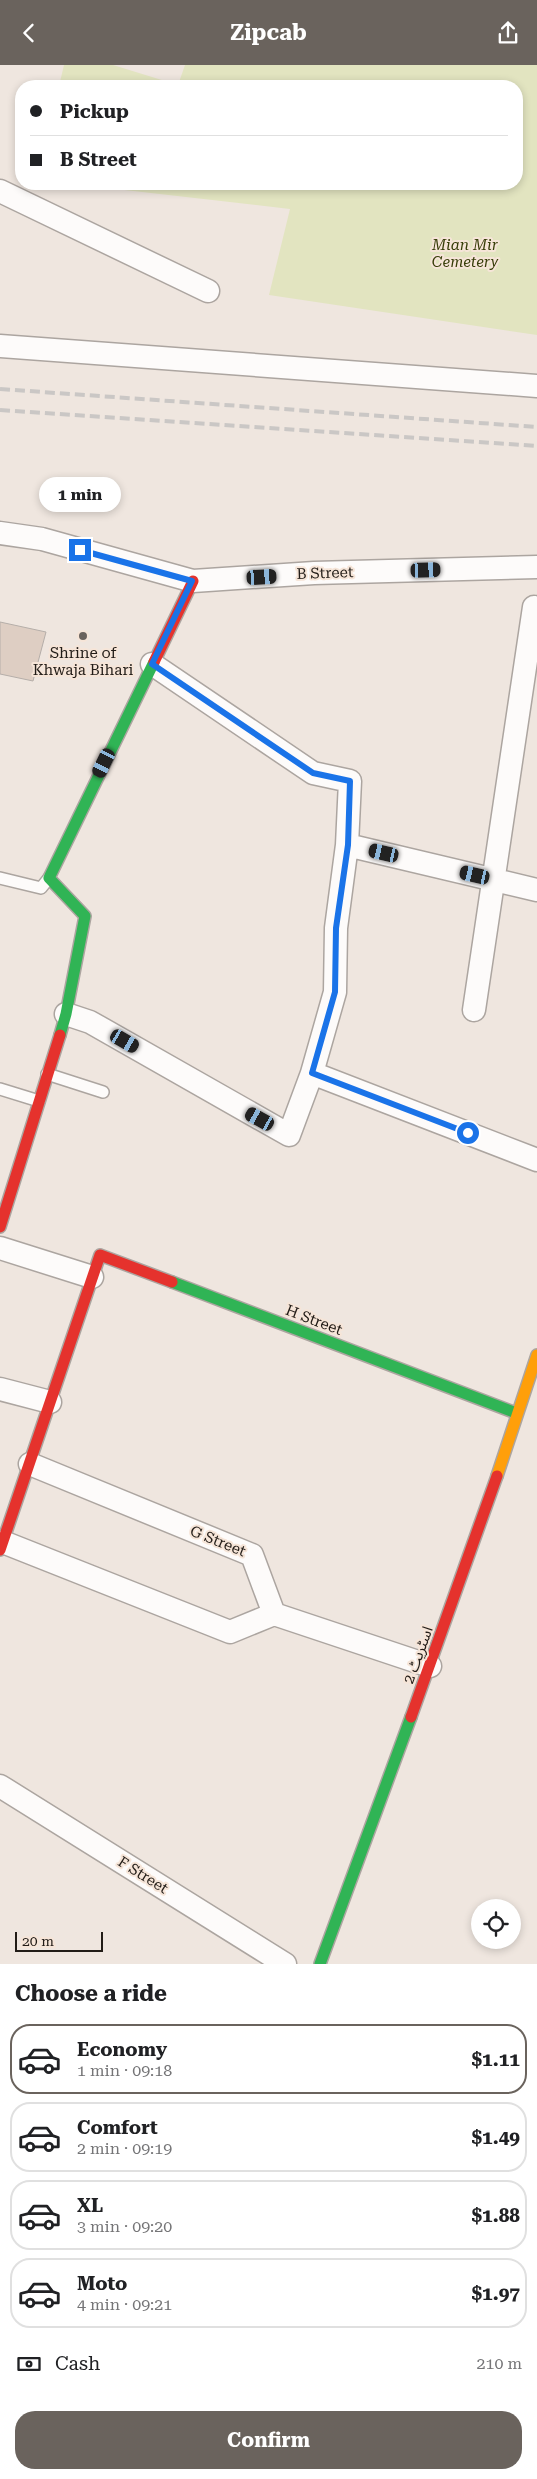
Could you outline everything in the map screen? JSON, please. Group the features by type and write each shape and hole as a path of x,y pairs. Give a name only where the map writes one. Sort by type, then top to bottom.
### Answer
{"street":[{"path":"0,191 208,291"},
{"path":"0,346 537,386"},
{"name":"B Street","path":"0,533 42,539 192,581 314,573 537,567"},
{"path":"0,1227 66,1014 85,916 49,877 192,581"},
{"path":"474,1010 534,607"},
{"path":"66,1014 90,1022 289,1135 312,1073 335,992 336,928 348,845 350,781 313,773 152,664"},
{"path":"348,845 537,890"},
{"path":"312,1073 537,1160"},
{"path":"0,1248 92,1277 2,1546 230,1632 274,1613 430,1666"},
{"name":"H Street","path":"92,1277 100,1255 516,1413"},
{"name":"اسٹریٹ 2","path":"320,1964 478,1535 516,1413 537,1355"},
{"path":"0,1389 50,1402"},
{"name":"G Street","path":"30,1464 252,1555 274,1613"},
{"name":"F Street","path":"0,1786 285,1964"}],"lane":[{"path":"0,878 41,888 49,877"},
{"path":"47,1074 103,1092"},
{"path":"0,1089 39,1101"}],"green space":[{"name":"Mian Mir Cemetery","path":"64,65 113,65 162,80 60,80"},
{"name":"Mian Mir Cemetery","path":"185,65 537,65 537,335 269,295 290,209 124,190 523,190 523,80 180,80"}],"building":[{"path":"0,622 46,632 33,681 0,674"}],"railway":[{"path":"0,389 537,427"},
{"path":"0,410 537,446"}],"traffic: fast":[{"path":"60,1035 66,1014 85,916 49,878 154,662"},
{"path":"172,1282 516,1413"},
{"path":"320,1964 411,1717"}],"traffic: slow":[{"path":"497,1476 537,1355"}],"traffic: jam":[{"path":"154,662 193,581"},
{"path":"0,1227 60,1035"},
{"path":"0,1550 100,1255 172,1282"},
{"path":"411,1717 497,1476"}],"place":[{"name":"Shrine of Khwaja Bihari","path":"83,636"}],"route":[{"path":"80,550 192,581 152,664 313,773 350,781 348,845 336,928 335,992 312,1073 468,1133"}]}
